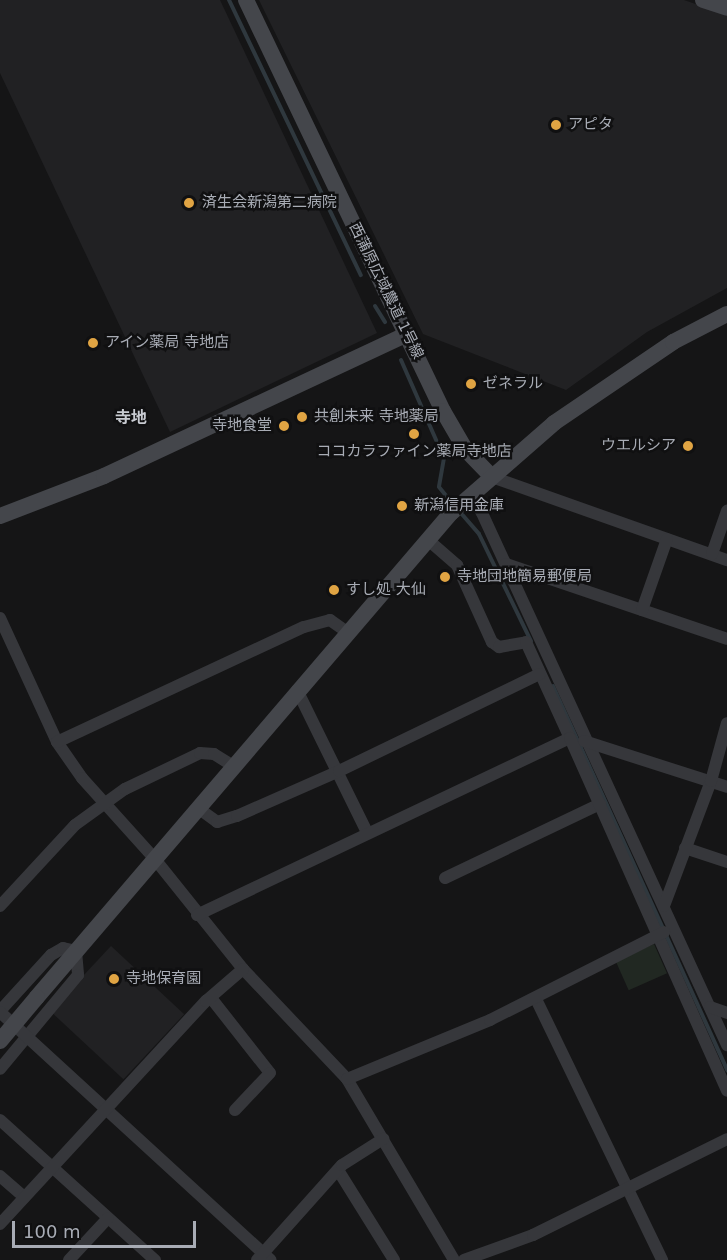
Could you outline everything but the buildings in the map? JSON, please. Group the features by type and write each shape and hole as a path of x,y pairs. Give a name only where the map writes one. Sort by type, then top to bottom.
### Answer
{"street":[{"name":"西蒲原広域農道 1号線","path":"246,0 456,434 492,477"},
{"path":"703,0 727,8"},
{"path":"0,1041 297,690 427,539 470,495 554,423 613,380 727,314"},
{"path":"0,516 104,476 407,334"},
{"path":"492,477 727,560"},
{"path":"470,495 506,564 584,741 664,906 727,1045"},
{"path":"712,554 727,511"},
{"path":"427,539 458,565 492,642 499,647 526,642 727,1091"},
{"path":"642,610 667,539"},
{"path":"506,564 727,639"},
{"path":"0,618 57,742 243,969 347,1079 454,1260"},
{"path":"57,742 304,627 330,620 347,632"},
{"path":"198,808 217,822 339,771 540,674"},
{"path":"297,690 339,771 367,832"},
{"path":"664,906 711,781 727,723"},
{"path":"197,915 367,832 526,762 570,738"},
{"path":"584,741 727,787"},
{"path":"0,906 75,825 104,802 200,753 214,754 233,766"},
{"path":"444,878 600,804"},
{"path":"685,848 727,862"},
{"path":"347,1079 536,999 673,926"},
{"path":"76,951 63,948 51,954 0,1011 108,1108 264,1258 338,1170 383,1139"},
{"path":"0,1069 78,975 76,951"},
{"path":"0,1224 211,998 243,969"},
{"path":"211,998 270,1073 235,1110"},
{"path":"536,999 662,1260"},
{"path":"710,1007 727,1013"},
{"path":"0,1120 156,1260"},
{"path":"464,1260 533,1235 727,1139"},
{"path":"338,1170 394,1260"},
{"path":"0,1176 24,1197"},
{"path":"69,1260 108,1218"}],"shaded area":[{"name":"済生会新潟第二病院","path":"0,0 220,0 377,333 170,432 0,73"},
{"path":"259,0 684,0 727,15 727,288 647,332 566,390 423,334"},
{"path":"654,944 667,973 629,990 616,961"},
{"name":"寺地保育園","path":"111,946 184,1014 123,1079 50,1011"}],"waterway":[{"path":"229,0 361,275"},
{"path":"375,306 385,322"},
{"path":"401,360 444,458 439,487 453,504"},
{"path":"460,512 479,534 531,641"},
{"path":"553,686 727,1070"}],"place":[{"name":"アピタ","path":"556,125"},
{"name":"済生会新潟第二病院","path":"189,203"},
{"name":"アイン薬局 寺地店","path":"93,343"},
{"name":"ゼネラル","path":"471,384"},
{"name":"共創未来 寺地薬局","path":"302,417"},
{"name":"寺地食堂","path":"284,426"},
{"name":"ココカラファイン薬局寺地店","path":"414,434"},
{"name":"ウエルシア","path":"688,446"},
{"name":"新潟信用金庫","path":"402,506"},
{"name":"寺地団地簡易郵便局","path":"445,577"},
{"name":"すし処 大仙","path":"334,590"},
{"name":"寺地保育園","path":"114,979"}],"district":[{"name":"寺地","path":"131,418"}]}
